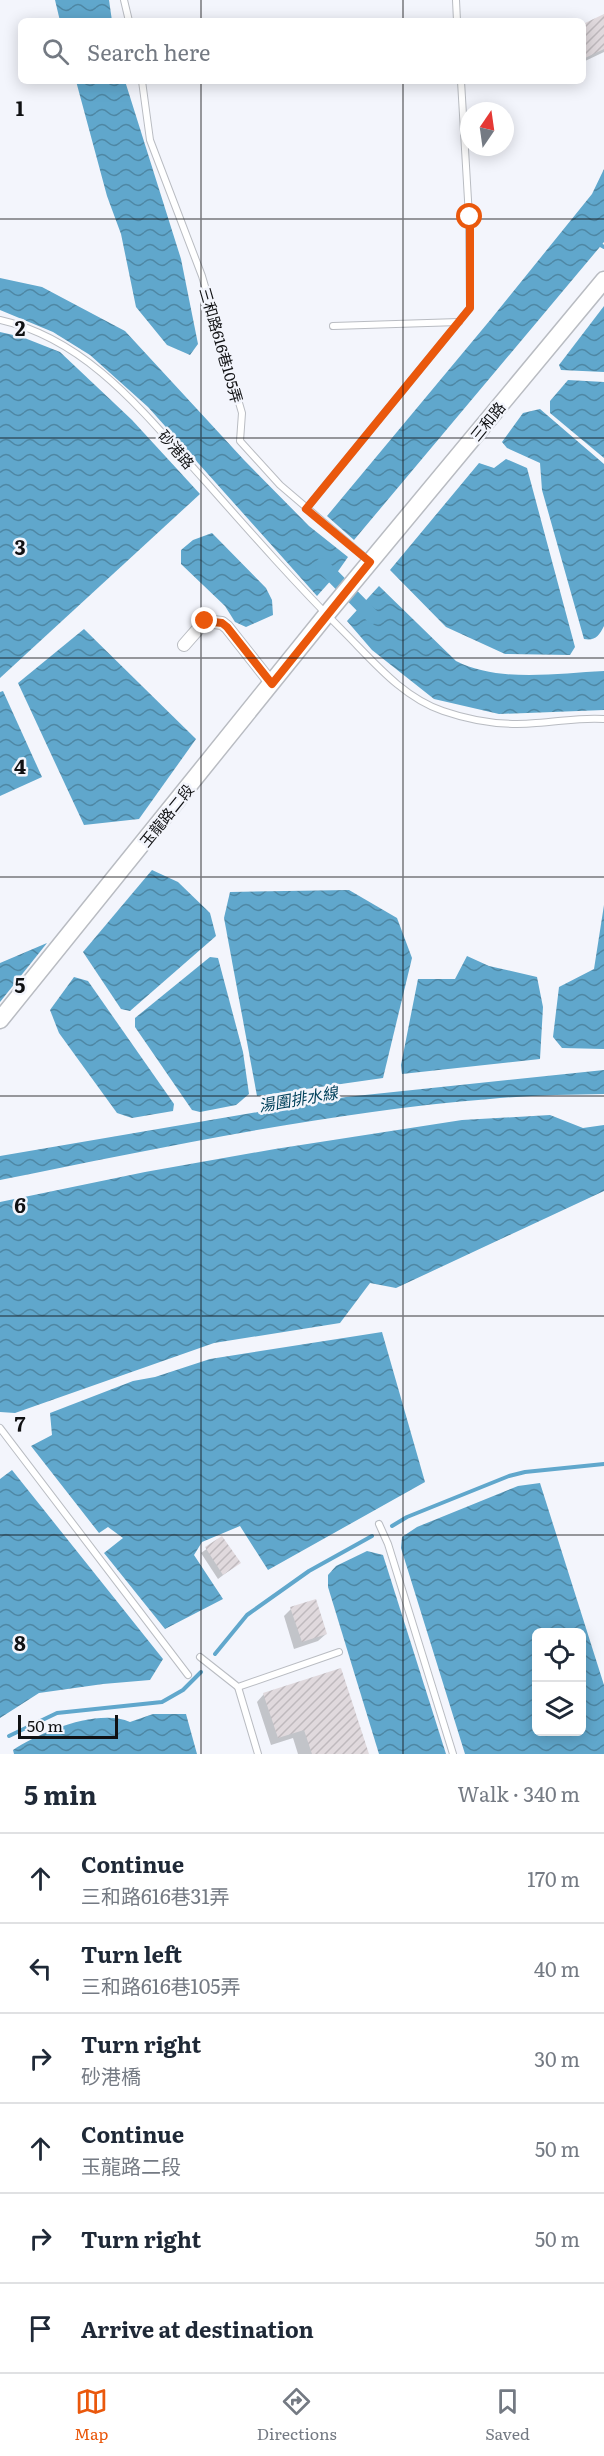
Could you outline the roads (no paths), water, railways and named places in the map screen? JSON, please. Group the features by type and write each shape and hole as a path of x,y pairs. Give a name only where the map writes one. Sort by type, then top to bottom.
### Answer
{"main road":[{"name":"三和路","path":"329,613 604,280"},
{"name":"玉龍路二段","path":"0,1020 329,613"}],"street":[{"path":"184,645 205,621 222,623 240,642 272,684"}],"lane":[{"path":"124,0 128,18"},
{"path":"456,0 457,18"},
{"name":"三和路616巷105弄","path":"142,84 150,140 202,276 242,413 240,441 280,485 370,562"},
{"path":"306,509 470,308 470,217 461,84"},
{"name":"砂港路","path":"0,320 40,331 64,344 139,406 388,676 416,699 442,711 488,723 533,724 586,718 604,719"},
{"path":"333,326 459,322"},
{"path":"0,1428 188,1675"},
{"path":"379,1524 388,1544 453,1754"},
{"path":"238,1687 339,1652"},
{"path":"200,1657 238,1687 258,1754"}],"water":[{"path":"55,0 109,0 112,18 59,18"},
{"path":"77,84 126,84 181,259 198,344 190,355 167,345 136,307 121,234 107,196"},
{"path":"604,169 604,242 354,540 327,516 592,194"},
{"path":"0,278 42,287 125,331 244,460 309,526 348,557 317,596 148,407 90,355 53,332 0,310"},
{"path":"604,306 604,372 561,370 559,365"},
{"path":"0,332 22,337 60,352 132,420 200,494 0,678"},
{"path":"568,380 604,382 604,458 550,413 550,401"},
{"path":"540,409 604,464 604,626 598,635 591,639 584,639 542,490 540,463 507,448 502,442 523,413"},
{"path":"506,459 527,468 575,647 570,655 505,654 446,627 390,570 479,463 494,468"},
{"path":"212,533 266,588 272,600 273,615 246,627 235,622 225,606 181,564 181,550 193,540"},
{"path":"379,586 456,661 473,668 529,675 604,671 604,710 499,714 434,699 372,650 347,621"},
{"path":"84,629 196,739 139,819 84,825 18,683"},
{"path":"3,691 42,777 0,796 0,692"},
{"path":"152,870 178,882 210,913 216,936 130,1011 121,1009 83,952"},
{"path":"349,890 397,918 412,958 383,1078 257,1096 224,918 230,892"},
{"path":"604,905 604,1049 562,1048 553,1037 559,987 594,969"},
{"path":"47,943 0,1002 0,963"},
{"path":"467,956 489,966 537,977 543,1007 540,1059 402,1074 401,1065 418,979 455,979"},
{"path":"210,957 218,958 243,1052 249,1094 236,1105 200,1112 192,1110 135,1027 135,1018"},
{"path":"74,977 88,981 174,1104 173,1111 132,1118 117,1113 59,1033 50,1010"},
{"path":"604,1070 604,1094 504,1098 367,1113 244,1132 0,1180 0,1156 346,1097"},
{"path":"550,1115 583,1128 604,1125 604,1191 396,1288 370,1283 340,1323 214,1343 15,1413 0,1412 0,1202 145,1172 275,1149 462,1120"},
{"path":"382,1332 425,1482 268,1570 240,1526 202,1542 194,1555 223,1599 165,1629 104,1553 123,1538 108,1527 99,1533 31,1446 52,1435 50,1413 133,1381 155,1377 210,1359"},
{"path":"12,1470 163,1659 150,1680 39,1693 0,1718 0,1479"},
{"path":"540,1483 586,1628 532,1628 532,1736 586,1736 586,1628 604,1685 604,1754 465,1754 401,1548 402,1537 417,1527 518,1486"},
{"path":"367,1551 383,1555 446,1754 379,1754 328,1587 328,1575 336,1566"},
{"path":"153,1714 186,1714 197,1754 14,1754 13,1750 24,1743 70,1724 102,1718 117,1718 130,1722"}],"waterway":[{"path":"597,243 604,247"},
{"path":"322,565 373,617"},
{"path":"392,1526 407,1517 509,1476 525,1472 604,1464"},
{"path":"215,1654 247,1615 309,1571 372,1536"},
{"path":"9,1736 57,1713 162,1702 183,1690 201,1672"}],"water label":[{"name":"湯圍排水線","path":"298,1098"}]}
